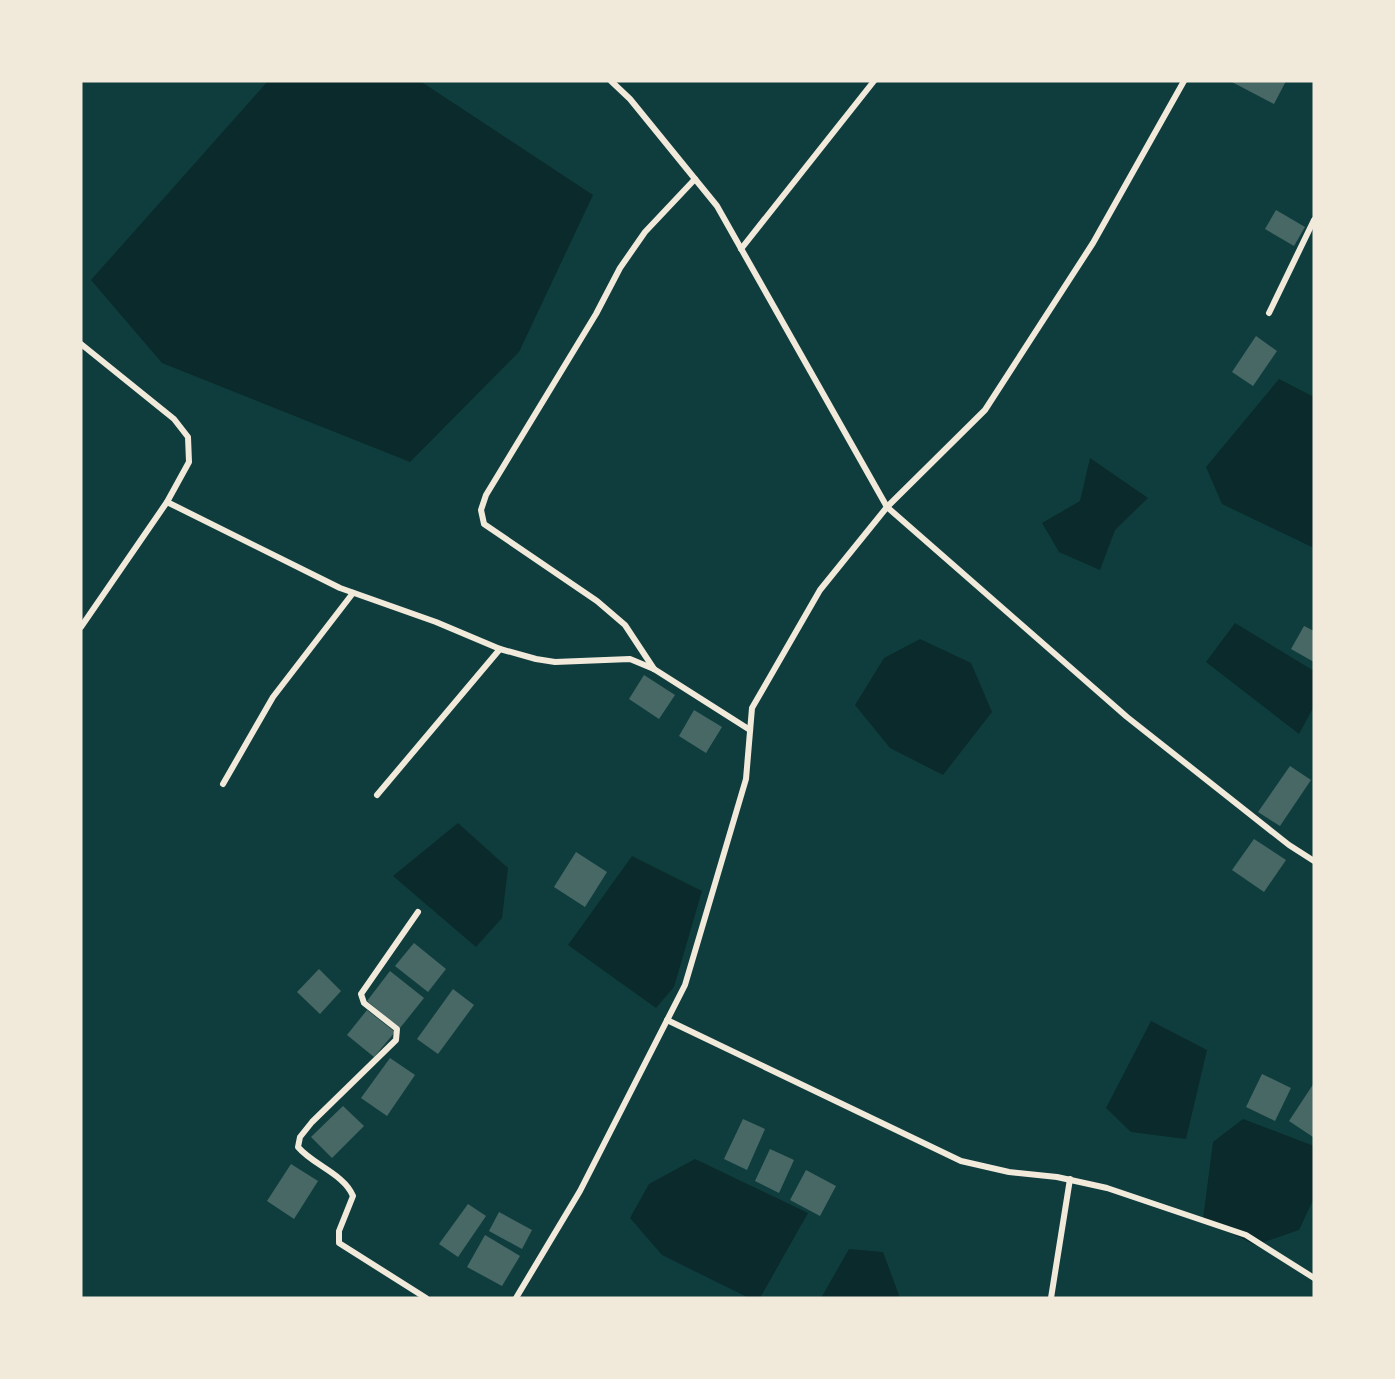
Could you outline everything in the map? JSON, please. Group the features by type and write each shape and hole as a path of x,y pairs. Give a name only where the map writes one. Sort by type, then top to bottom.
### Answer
{"street":[{"path":"611,81 630,99 717,206 886,507 1127,717 1289,845 1314,861"},
{"path":"741,249 874,81"},
{"path":"516,1298 580,1191 685,986 746,779 752,708 820,590 886,507 985,410 1093,243 1184,81"},
{"path":"654,669 625,625 597,601 484,524 481,510 486,495 596,314 620,268 645,232 695,179"},
{"path":"1269,313 1314,220"},
{"path":"81,344 174,419 188,437 189,462 167,501 81,627"},
{"path":"167,501 353,593 436,622 500,649 555,662 630,659 654,669 750,730"},
{"path":"223,784 273,697 353,593"},
{"path":"377,795 500,649"},
{"path":"418,912 361,994 364,1003 397,1029 396,1040 312,1122 300,1137 298,1147 349,1186 353,1196 339,1231 339,1243 426,1298"},
{"path":"667,1020 961,1161 1009,1172 1070,1179 1107,1188 1246,1235 1314,1278"},
{"path":"1051,1298 1070,1179"}],"water":[{"path":"268,81 420,81 593,195 519,352 410,462 162,363 91,280"},
{"path":"1279,379 1314,397 1314,548 1222,504 1206,467"},
{"path":"1090,458 1148,498 1115,530 1100,570 1059,552 1042,523 1080,501"},
{"path":"1235,623 1314,671 1314,706 1299,734 1206,662"},
{"path":"920,639 971,663 992,712 943,775 890,748 855,705 884,658"},
{"path":"458,823 508,868 502,918 476,947 393,876"},
{"path":"632,856 702,891 674,987 656,1008 568,945"},
{"path":"1151,1021 1207,1050 1186,1139 1131,1132 1106,1108"},
{"path":"1243,1119 1314,1146 1314,1198 1299,1230 1255,1245 1203,1219 1213,1142"},
{"path":"695,1159 808,1213 760,1298 749,1298 662,1255 630,1218 649,1184"},
{"path":"849,1249 883,1252 900,1298 821,1298"}],"building":[{"path":"1230,81 1286,81 1274,104"},
{"path":"1276,210 1305,227 1294,246 1265,229"},
{"path":"1256,336 1277,351 1253,386 1232,372"},
{"path":"1304,626 1314,631 1314,662 1291,649"},
{"path":"644,675 675,695 659,719 629,699"},
{"path":"694,710 722,727 706,753 679,736"},
{"path":"1290,766 1311,780 1280,826 1258,812"},
{"path":"1254,839 1286,860 1264,892 1232,870"},
{"path":"576,852 607,872 585,907 554,887"},
{"path":"414,943 446,969 428,992 395,966"},
{"path":"319,969 341,991 320,1014 297,992"},
{"path":"390,971 424,998 400,1028 367,1001"},
{"path":"453,989 474,1005 438,1054 417,1039"},
{"path":"367,1010 395,1032 374,1057 347,1035"},
{"path":"390,1058 415,1075 387,1116 361,1098"},
{"path":"1262,1074 1291,1088 1275,1121 1246,1107"},
{"path":"1314,1083 1314,1135 1313,1137 1289,1121"},
{"path":"343,1106 364,1126 332,1158 311,1137"},
{"path":"743,1119 765,1129 747,1170 724,1159"},
{"path":"770,1149 794,1160 779,1193 755,1181"},
{"path":"291,1164 318,1181 294,1219 267,1201"},
{"path":"806,1170 836,1186 820,1216 790,1200"},
{"path":"468,1204 486,1216 458,1257 439,1244"},
{"path":"499,1212 532,1230 522,1249 489,1231"},
{"path":"485,1235 520,1256 502,1286 467,1267"}]}
